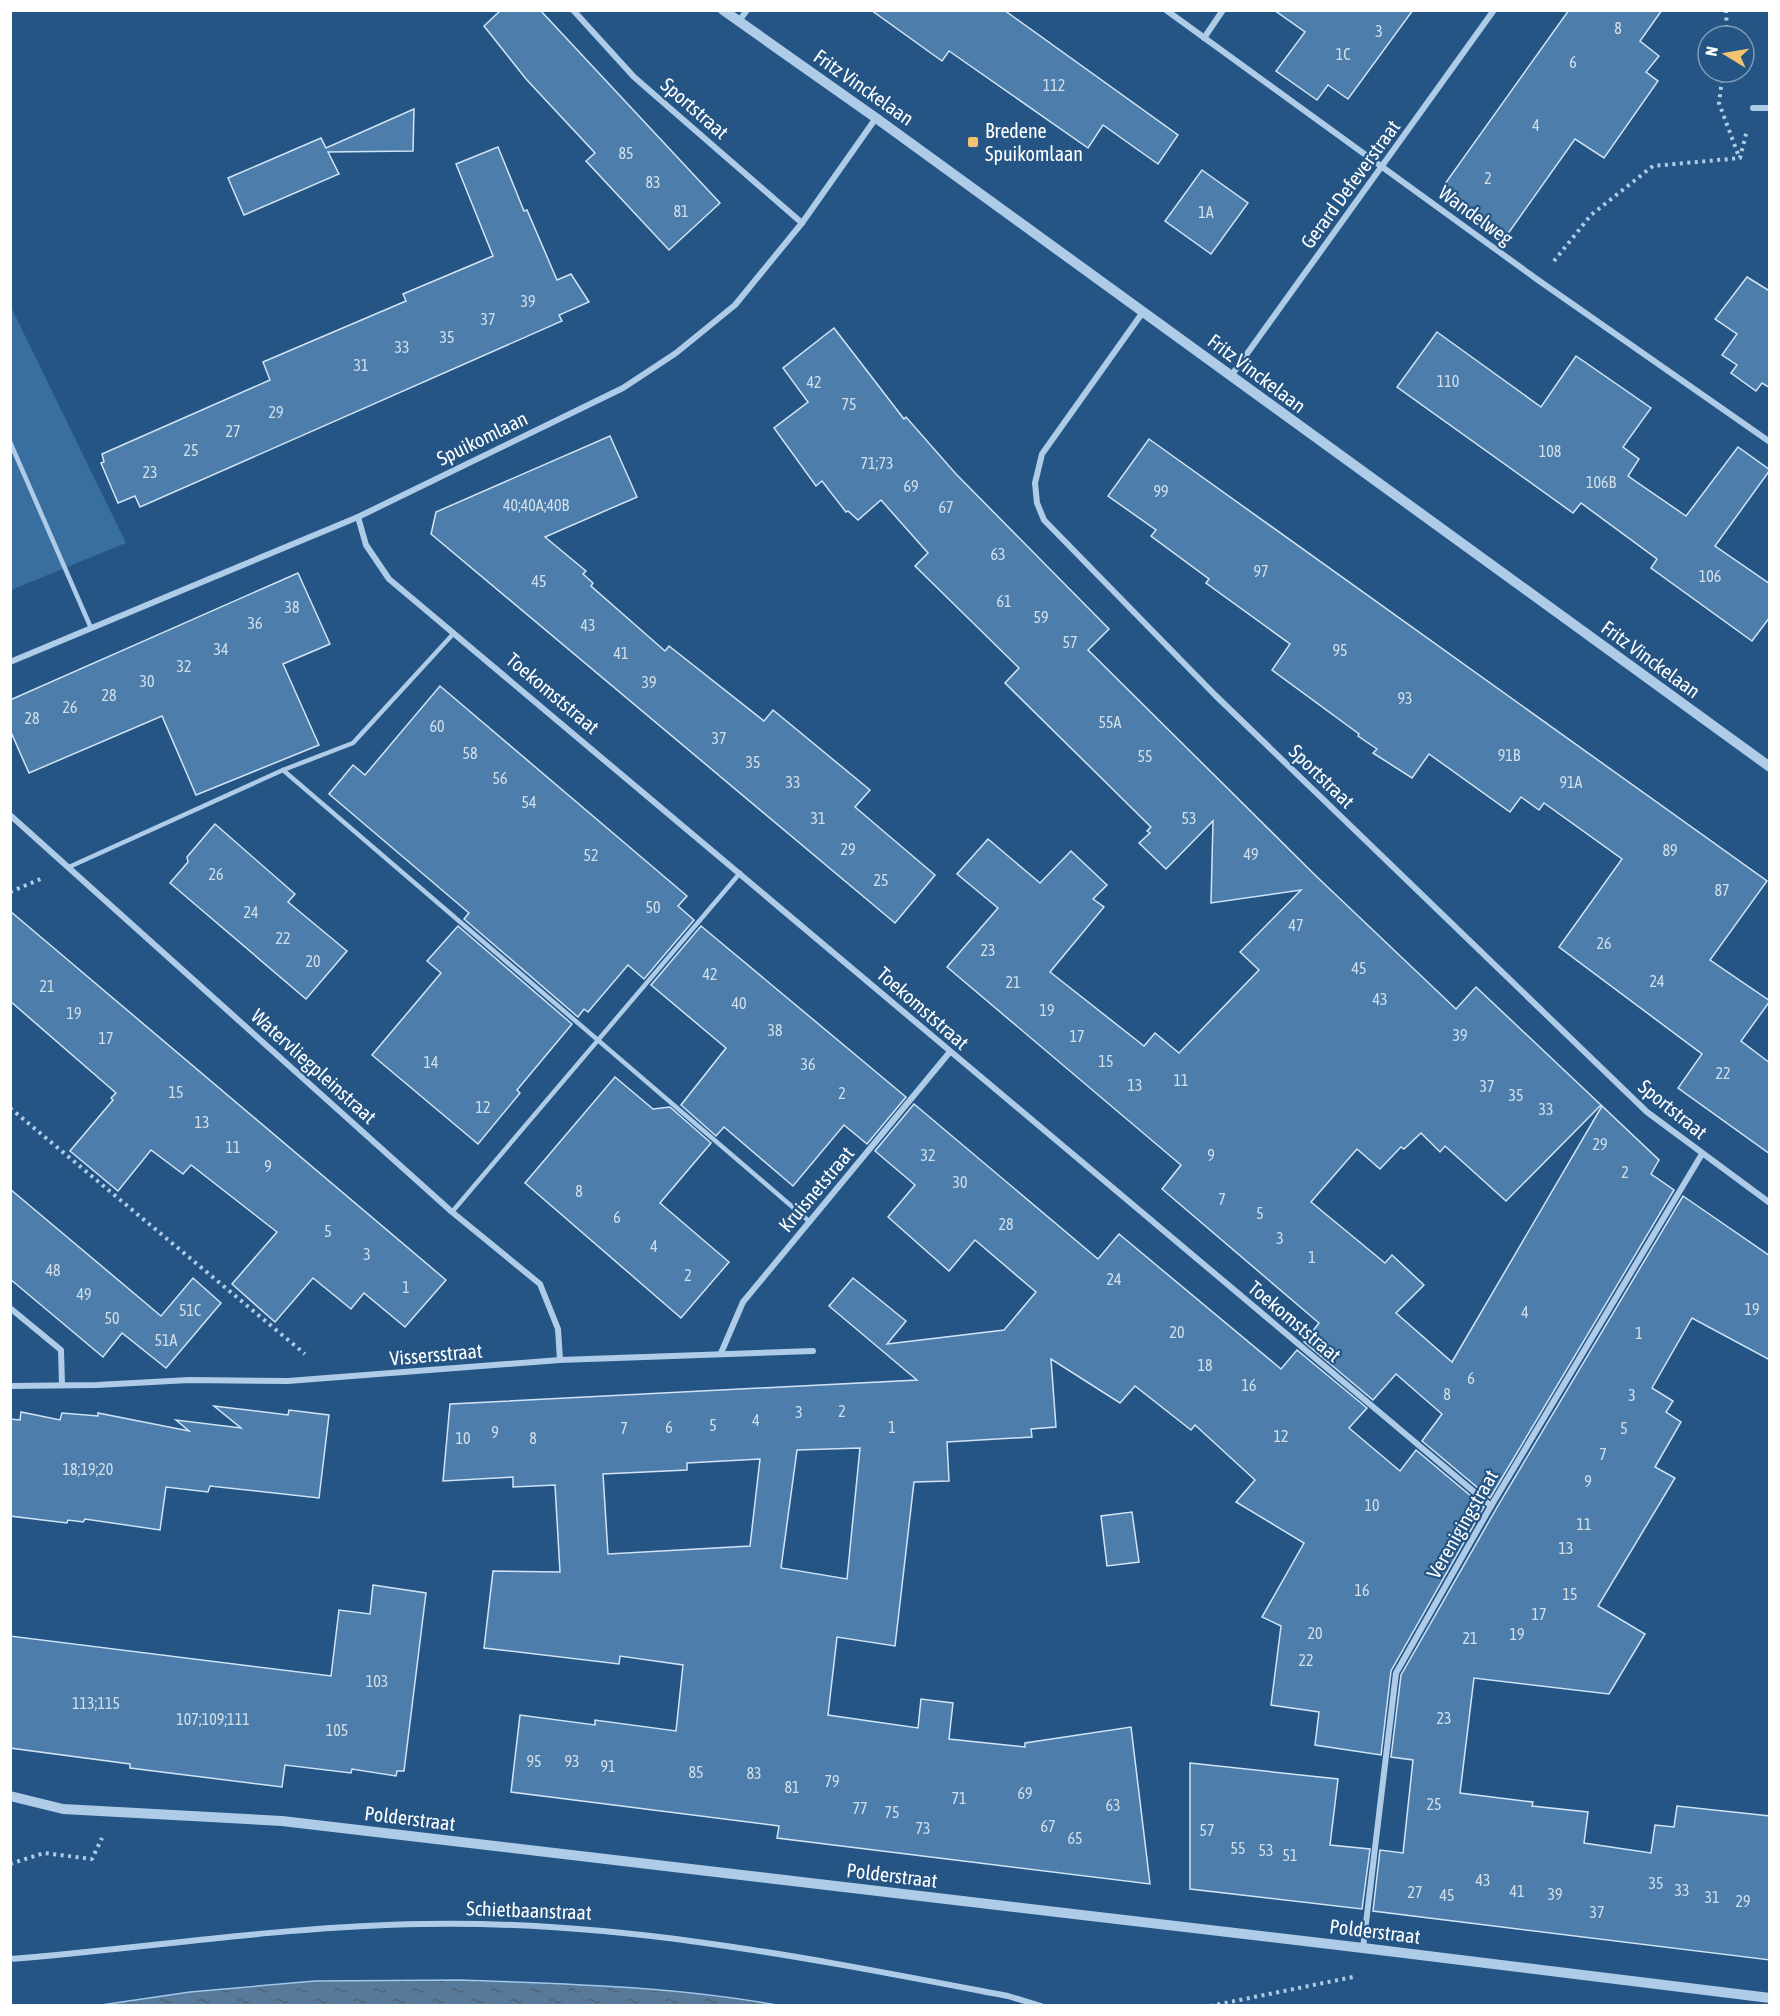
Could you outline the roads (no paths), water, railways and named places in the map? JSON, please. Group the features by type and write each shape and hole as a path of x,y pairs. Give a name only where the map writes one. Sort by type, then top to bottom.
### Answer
{"street":[{"name":"Sportstraat","path":"573,10 634,78 802,223"},
{"name":"Fritz Vinckelaan","path":"723,10 876,118 1770,767"},
{"path":"739,21 747,10"},
{"name":"Wandelweg","path":"1166,10 1538,280 1770,442"},
{"path":"1204,38 1223,10"},
{"name":"Gerard Defeverstraat","path":"1231,376 1384,167 1494,10"},
{"path":"1754,108 1770,108"},
{"name":"Spuikomlaan","path":"10,662 358,517 622,388 676,353 735,305 802,223 876,118"},
{"name":"Sportstraat","path":"1143,312 1042,454 1035,483 1037,503 1044,520 1215,695 1647,1112 1770,1203"},
{"name":"Toekomststraat","path":"358,517 366,545 389,579 741,872 949,1053 1491,1506"},
{"name":"Watervliegpleinstraat","path":"10,815 452,1212 540,1284 558,1329 560,1360"},
{"name":"Kruisnetstraat","path":"721,1353 743,1302 949,1053"},
{"name":"Verenigingstraat","path":"1363,1948 1396,1673 1491,1506 1702,1154"},
{"path":"10,1308 61,1350 62,1385"},
{"name":"Vissersstraat","path":"10,1386 189,1380 288,1381 560,1360 813,1351"},
{"name":"Polderstraat","path":"10,1797 63,1809 282,1821 1770,1998"},
{"name":"Schietbaanstraat","path":"10,1959 244,1935 423,1924 602,1929 782,1953 1008,1996 1041,2006"}],"lane":[{"path":"10,442 91,628"},
{"path":"69,867 283,770 353,743 454,633"},
{"path":"283,770 597,1042 810,1222"},
{"path":"452,1212 741,872"}],"water":[{"path":"460,1980 659,1990 777,2005 101,2005 190,1992 315,1981"}],"place":[{"name":"Bredene Spuikomlaan","path":"973,142"}]}
